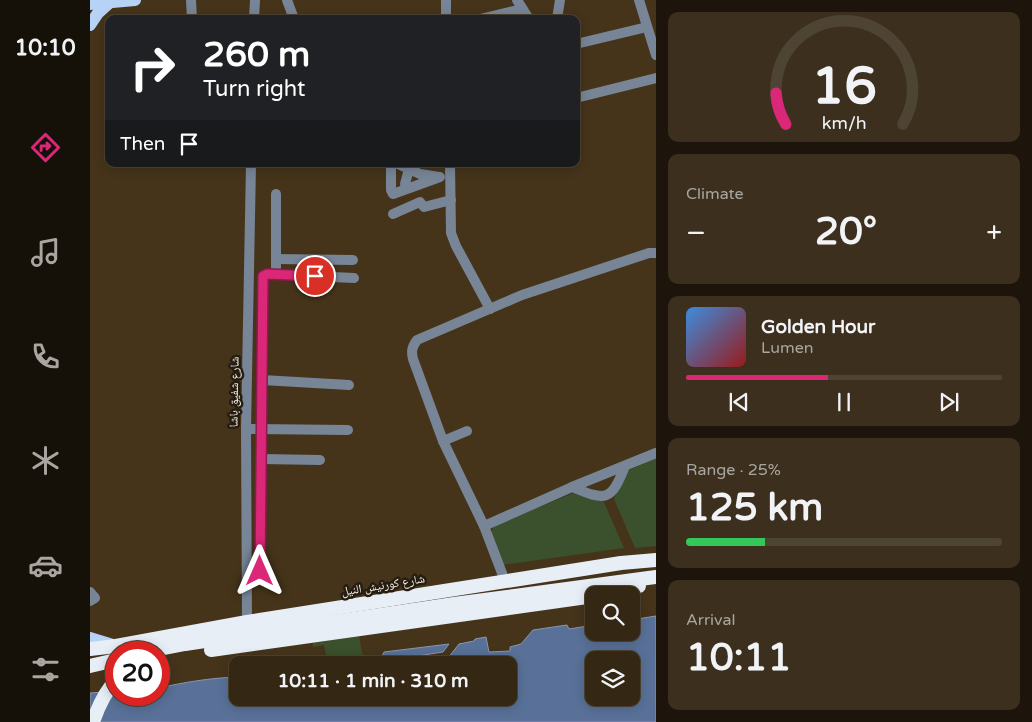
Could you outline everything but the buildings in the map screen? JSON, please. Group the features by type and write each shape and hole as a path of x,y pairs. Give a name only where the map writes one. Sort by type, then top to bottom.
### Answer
{"highway":[{"name":"شارع كورنيش النيل","path":"129,641 621,563 656,560"},
{"path":"621,563 618,574 623,581"},
{"path":"584,569 589,575 590,586"},
{"path":"606,586 623,581 656,577"},
{"path":"639,586 656,582"},
{"path":"170,656 535,605 585,592"},
{"path":"170,647 585,592"},
{"name":"شارع كورنيش النيل","path":"90,649 105,645"},
{"path":"90,666 105,663"},
{"path":"93,722 105,696"}],"main road":[{"path":"90,4 135,0"},
{"path":"90,25 98,13 109,3"},
{"path":"90,628 106,641"},
{"name":"شارع كورنيش النيل","path":"90,638 105,642"}],"street":[{"path":"191,0 192,15"},
{"path":"254,15 255,0"},
{"path":"287,0 293,15"},
{"path":"446,0 446,15"},
{"path":"558,15 560,0"},
{"path":"639,0 656,55"},
{"path":"490,15 519,4 526,15"},
{"path":"580,43 647,27"},
{"path":"580,97 656,78"},
{"name":"شارع شفيق باشا","path":"247,622 246,429 251,167"},
{"path":"391,167 391,193 393,194 445,178"},
{"path":"405,184 408,167 445,178"},
{"path":"449,167 445,178 451,200 453,237 490,309"},
{"path":"391,181 417,186"},
{"path":"276,194 276,275"},
{"path":"393,214 420,202 424,207 451,200"},
{"path":"505,581 484,526 444,441 413,359 413,345 417,340 522,296 655,253"},
{"path":"276,259 353,260"},
{"path":"260,571 263,276 267,274 354,278"},
{"path":"262,380 349,385"},
{"path":"246,429 348,430"},
{"path":"444,441 467,431"},
{"path":"484,526 572,487 656,453"},
{"path":"261,459 320,460"},
{"path":"572,487 592,496 606,496 613,492 618,485 625,466"},
{"path":"90,592 95,598 90,601"}],"green space":[{"path":"656,458 656,546 635,548 614,499 627,471"},
{"path":"576,492 603,500 624,548 503,565 491,533 493,528 498,524"},
{"path":"359,635 363,656 317,656 326,655 324,645 313,647 313,643"}],"water":[{"path":"656,616 656,722 90,722 90,693 105,692 105,706 170,706 170,686 229,678 229,706 517,706 517,656 450,656 459,644 474,641 475,639 486,637 489,652 510,651 510,647 521,644 533,630 567,625 569,629 585,626 585,641 640,641 640,619"},
{"path":"449,644 443,652 417,656 382,656 384,652"}],"route":[{"path":"260,571 263,276 265,274 315,276"}]}
